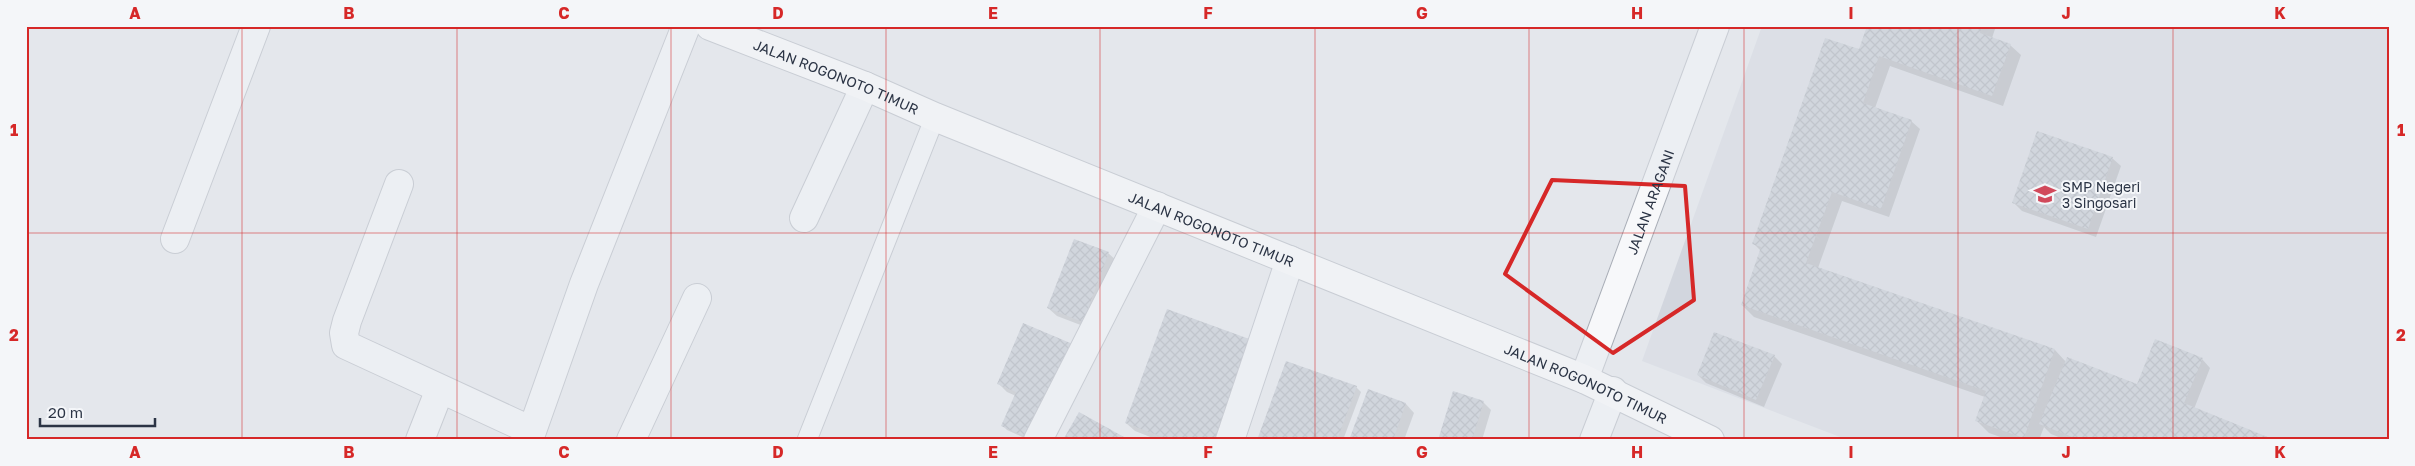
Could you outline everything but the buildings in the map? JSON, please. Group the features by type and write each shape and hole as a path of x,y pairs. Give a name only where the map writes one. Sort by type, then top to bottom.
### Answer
{"main road":[{"name":"JALAN ROGONOTO TIMUR","path":"710,26 864,86 935,117 1584,378 1710,440"}],"street":[{"path":"175,239 256,26"},
{"path":"399,184 344,333 346,346 543,436 584,284 686,26"},
{"name":"JALAN ARAGANI","path":"1584,378 1715,26"},
{"path":"804,218 864,86"},
{"path":"1038,440 1157,206"},
{"path":"1230,440 1290,260"},
{"path":"631,440 697,298"},
{"path":"420,440 440,389"},
{"path":"1594,440 1613,391"}],"lane":[{"path":"807,440 935,117"}],"highlighted area":[{"path":"1552,180 1685,186 1694,300 1613,353 1505,274"}],"shaded area":[{"name":"SMP Negeri 3 Singosari","path":"1762,26 2389,26 2389,440 1848,440 1642,361"}],"place":[{"name":"SMP Negeri 3 Singosari","path":"2045,194"}]}
